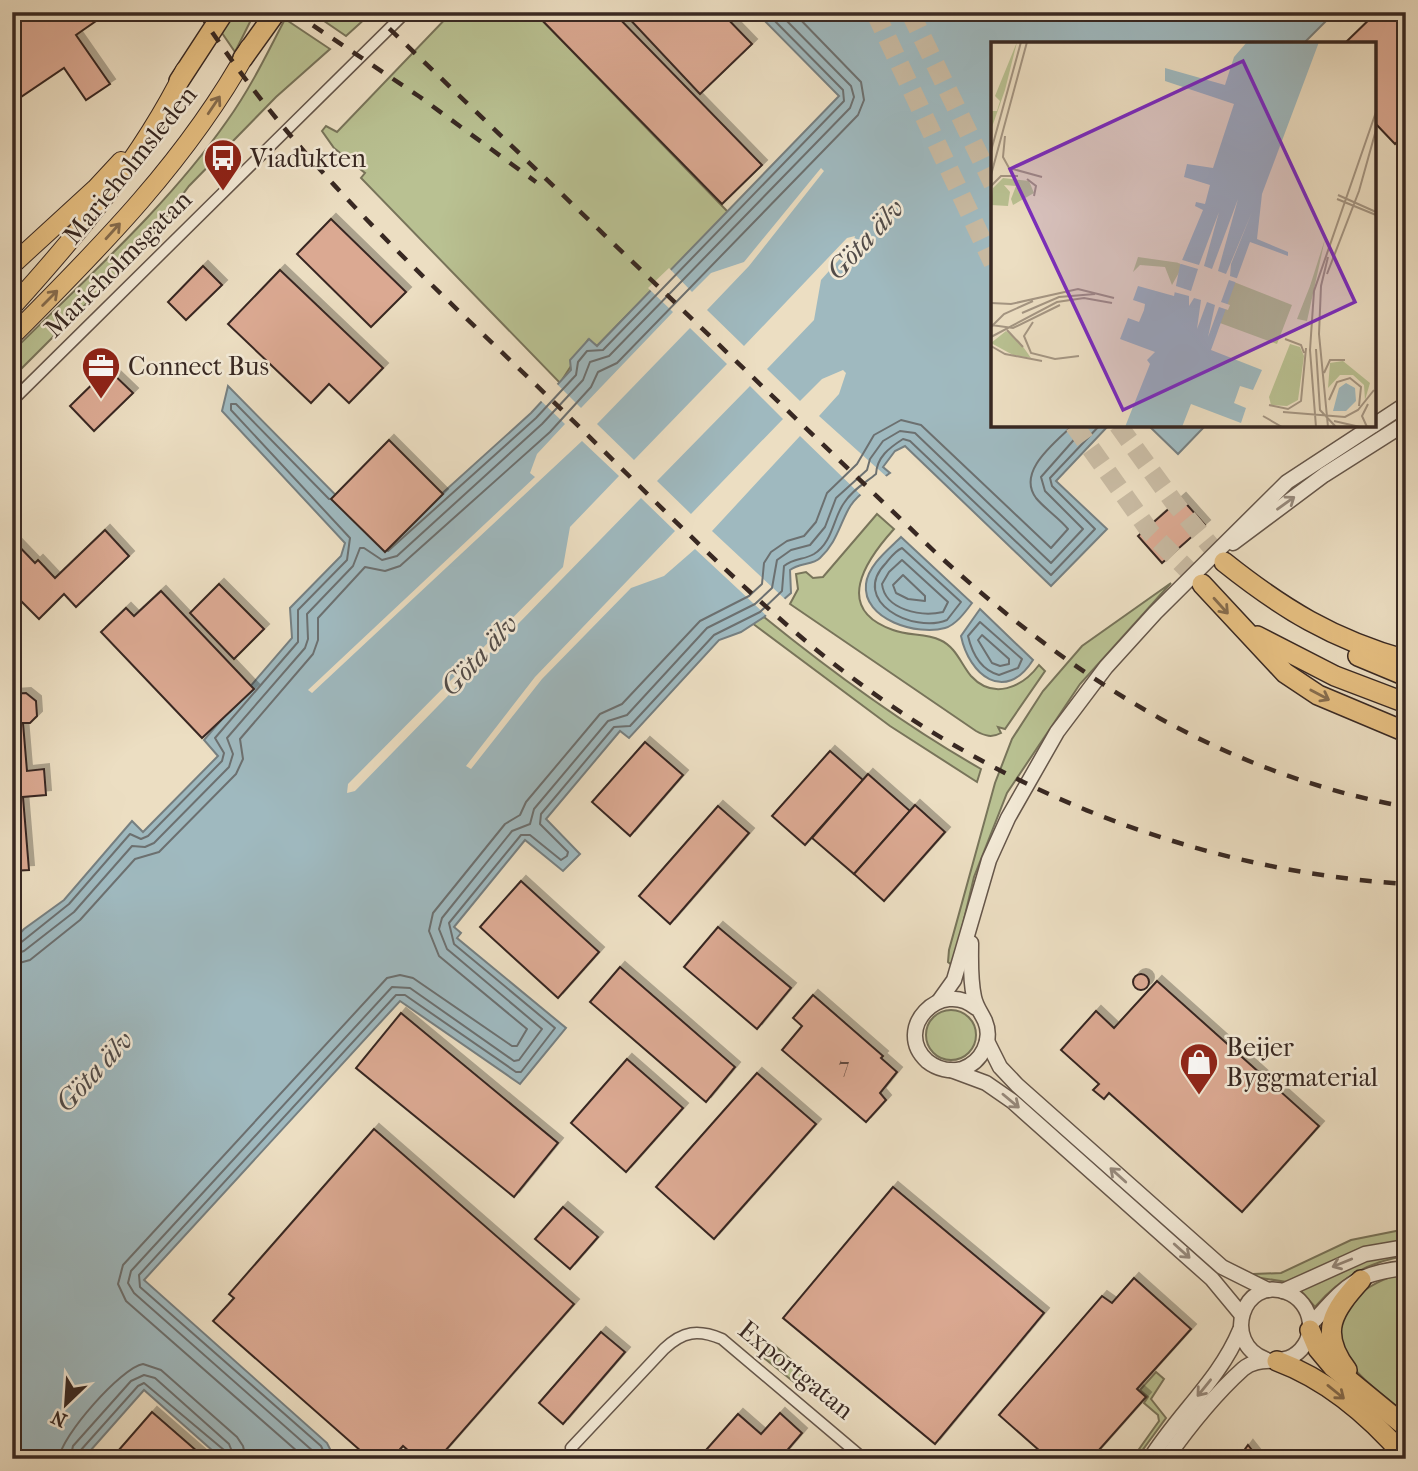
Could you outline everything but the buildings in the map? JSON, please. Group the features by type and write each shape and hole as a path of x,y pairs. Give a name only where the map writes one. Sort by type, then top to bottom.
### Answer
{"highway":[{"name":"Marieholmsleden","path":"12,307 109,193 179,81 214,12"},
{"path":"179,81 224,12"},
{"name":"Marieholmsleden","path":"12,336 88,259 183,150 243,58 266,12"},
{"path":"243,58 276,12"},
{"path":"12,265 95,189 147,136"},
{"path":"1218,560 1282,607 1346,640 1406,660"},
{"path":"1202,584 1285,673 1318,695 1406,732"},
{"path":"1261,591 1309,632 1406,676"},
{"path":"1241,627 1335,676 1406,703"},
{"path":"1358,1385 1336,1354 1331,1326 1341,1304 1362,1280"},
{"path":"1310,1328 1322,1356 1339,1374 1358,1385 1406,1427"},
{"path":"1271,1360 1325,1384 1356,1408 1406,1458"}],"street":[{"name":"Marieholmsgatan","path":"12,401 406,12"},
{"path":"1376,424 1406,404"},
{"path":"1241,1314 1212,1279 1012,1101 986,1083 934,1066 925,1059 916,1039 920,1017 939,1001 954,980 998,837 1045,750 1119,652 1218,560 1324,475 1406,423"},
{"path":"1218,560 1287,482 1371,427"},
{"path":"971,925 971,978 976,1008 986,1024 987,1041 1000,1067 1202,1249 1239,1278 1303,1303 1310,1328"},
{"path":"939,1001 959,999 976,1008"},
{"path":"951,1070 974,1062 987,1041"},
{"path":"1150,1459 1214,1375 1240,1330 1241,1314 1252,1299 1365,1254 1406,1247"},
{"path":"1166,1459 1245,1367 1299,1352 1310,1328 1340,1290 1373,1274 1406,1268"},
{"path":"1240,1330 1248,1348 1271,1360"},
{"name":"Exportgatan","path":"570,1448 664,1349 679,1336 690,1332 707,1333 722,1339 864,1459"}],"green space":[{"path":"233,12 255,12 235,52 222,33"},
{"path":"311,12 362,12 367,17 346,36"},
{"path":"452,12 534,12 728,212 597,346 588,340 560,383 361,178 365,173 334,148 322,131 326,126 337,132"},
{"path":"285,19 330,49 276,97 189,186 146,244 12,378 12,352 125,241 204,153 243,96"},
{"path":"877,514 894,529 873,555 860,584 859,597 864,610 875,621 899,632 929,636 946,643 971,676 989,688 1016,685 1039,665 1045,671 1005,729 998,727 1001,733 988,736 976,731 790,604 798,589 796,574 806,572 813,578 823,577"},
{"path":"1171,583 1080,684 1007,793 974,877 953,966 948,962 949,950 995,783 1012,739 1043,691 1082,646"},
{"path":"764,617 870,698 981,769 977,782 890,726 752,623"},
{"path":"951,1010 969,1017 976,1035 969,1053 951,1060 933,1053 926,1035 933,1017"},
{"path":"1406,1229 1406,1241 1353,1252 1287,1282 1248,1276 1281,1273 1351,1240"},
{"path":"1406,1251 1406,1256 1380,1262 1356,1273 1334,1288 1315,1307 1300,1290 1346,1265"},
{"path":"1406,1273 1406,1409 1402,1411 1352,1366 1340,1343 1339,1328 1343,1314 1363,1291 1376,1283"},
{"path":"771,1346 775,1346 815,1380 805,1391 764,1358"},
{"path":"1156,1372 1164,1379 1151,1399 1166,1418 1136,1459 1132,1459 1159,1421 1158,1415 1144,1403 1148,1397 1140,1390"}],"water":[{"name":"Göta älv","path":"756,12 1335,12 1305,42 991,42 991,427 1107,427 1056,481 1107,529 1051,586 905,446 895,451 883,467 890,473 856,499 834,541 825,552 817,560 790,570 791,593 764,617 741,632 719,640 629,738 620,731 546,819 580,854 563,871 525,840 454,927 461,933 457,938 566,1028 520,1084 400,1001 144,1280 327,1443 335,1459 222,1459 144,1390 83,1459 12,1459 12,942 24,929 64,900 132,821 143,832 218,756 204,740 292,638 290,608 341,556 345,543 222,411 228,386 385,545 531,413 571,370 570,360 589,339 597,346 839,96"},
{"path":"1150,427 1204,427 1178,454"},
{"path":"901,537 972,603 953,624 934,630 907,627 882,616 867,597 866,584 871,570"},
{"path":"980,609 1033,660 1022,673 1011,680 1000,682 990,679 980,672 965,650 961,636"}],"pier":[{"path":"821,168 824,171 749,266 707,310 744,346 847,238 855,236 853,244 821,280 814,320 767,369 800,401 822,379 843,370 846,373 839,394 819,416 888,478 863,497 800,436 712,531 787,601 769,618 695,549 664,576 631,588 542,679 471,769 466,766 535,677 675,531 641,498 355,791 347,793 348,784 563,567 570,527 619,476 582,441 312,693 308,690 535,477 530,473 537,454 565,424 539,399 555,382 581,408 673,312 648,288 669,268 692,292 711,273 744,262","holes":["690,328 727,364 634,460 597,424","750,386 783,419 691,514 657,481"]}],"tunnel":[{"path":"875,12 991,259"},
{"path":"910,12 991,180"},
{"path":"1075,427 1151,533 1202,584"},
{"path":"1119,427 1173,501 1224,562"}],"railway":[{"path":"199,12 273,114 355,208 737,580 808,643 873,693 942,738 1013,777 1088,811 1165,839 1244,860 1324,875 1406,884"},
{"path":"293,12 420,97 536,182"},
{"path":"372,12 934,551 1040,640 1094,679 1151,714 1210,744 1272,770 1337,791 1406,807"}],"place":[{"name":"Viadukten","path":"223,192"},
{"name":"Connect Bus","path":"101,400"},
{"name":"Beijer Byggmaterial","path":"1199,1096"}]}
